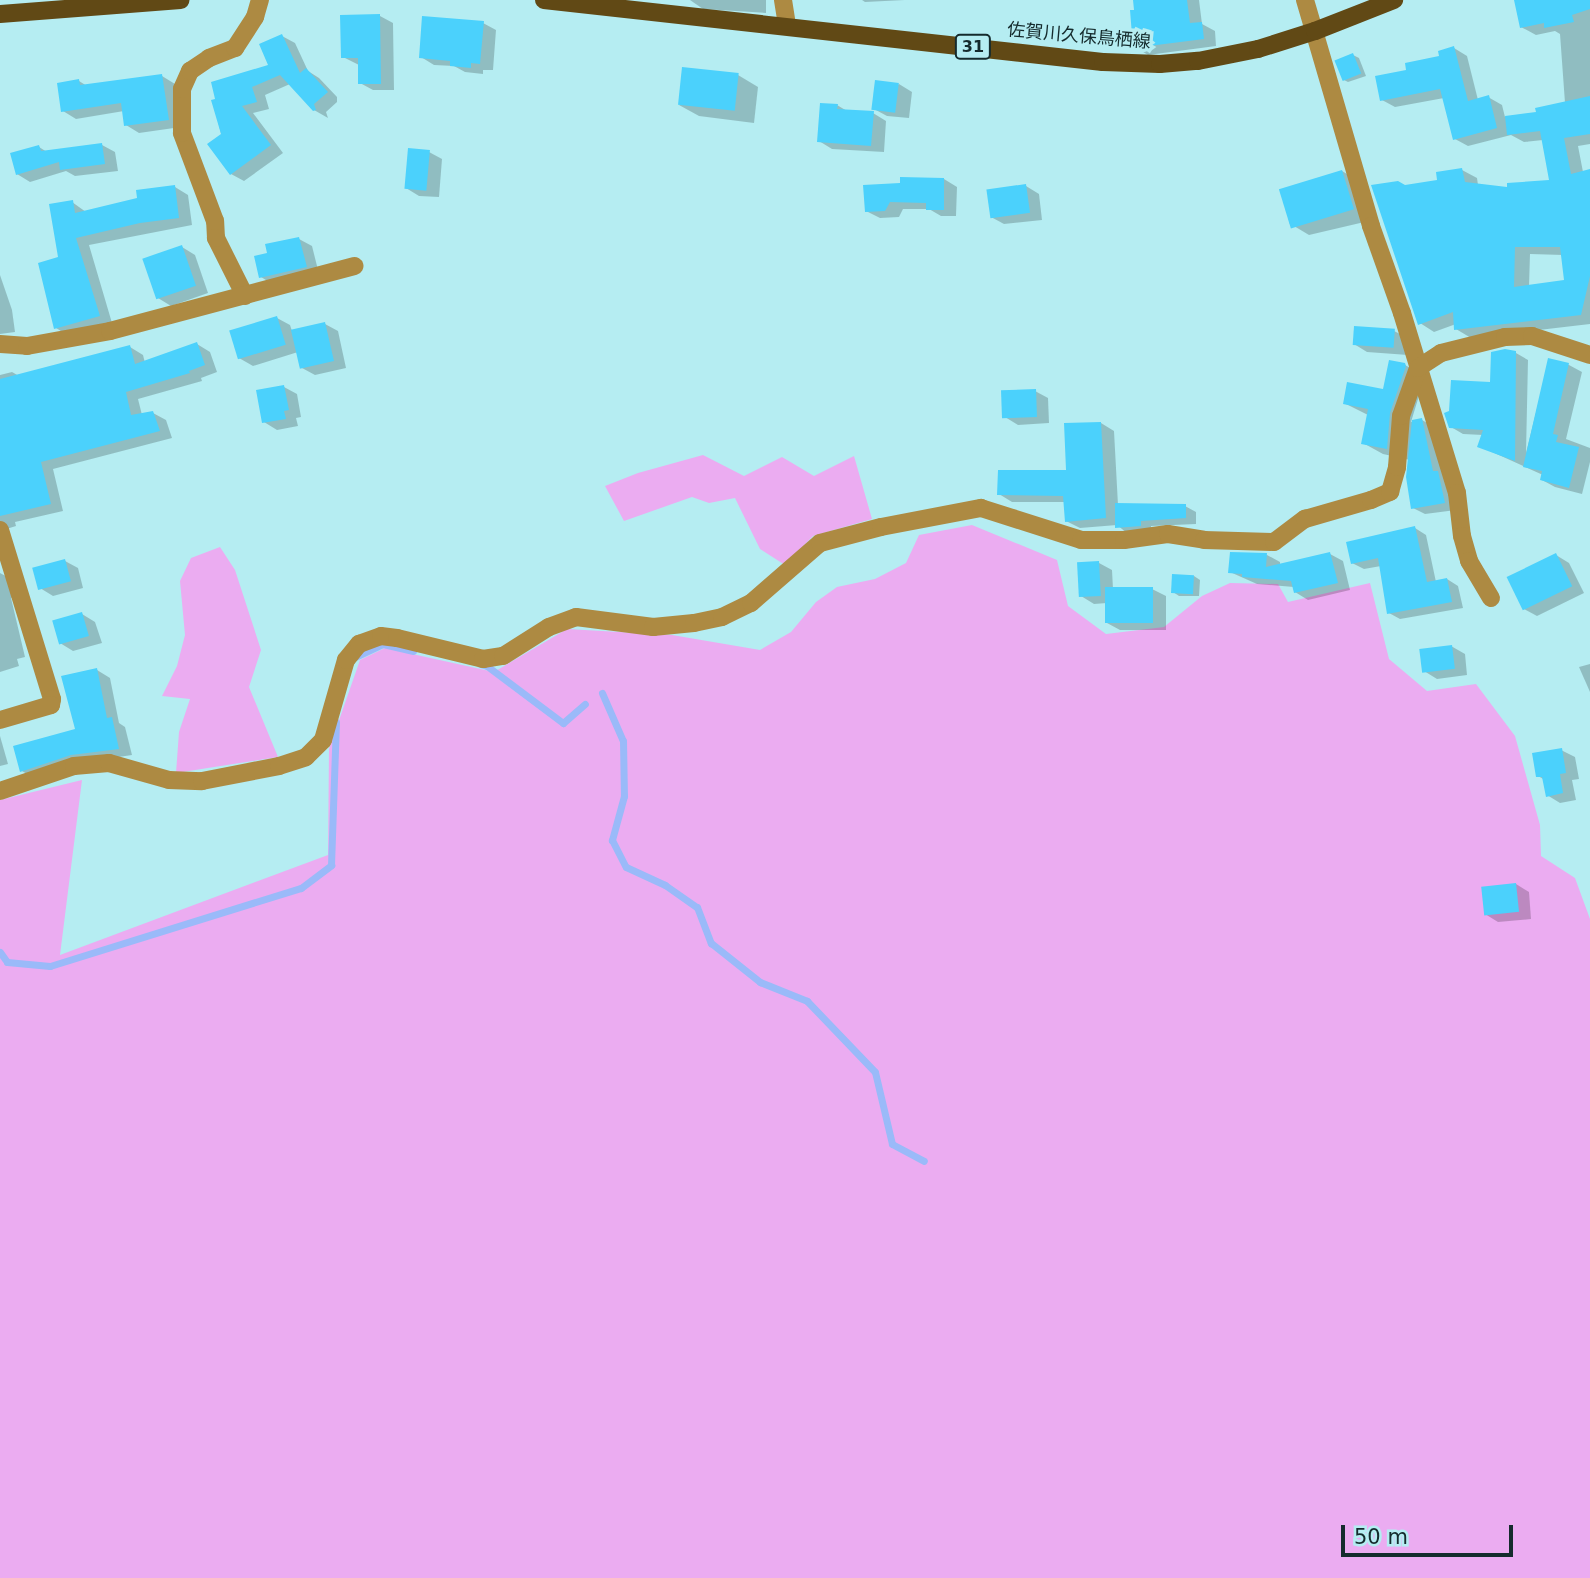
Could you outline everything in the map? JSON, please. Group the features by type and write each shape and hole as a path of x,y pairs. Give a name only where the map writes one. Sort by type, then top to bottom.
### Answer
{"main road":[{"path":"0,14 180,0"},
{"name":"佐賀川久保鳥栖線","path":"544,0 1103,62 1160,65 1198,61 1258,49 1315,31 1394,0"}],"street":[{"path":"245,296 216,237 215,221 182,133 182,89 190,71 209,58 235,48 255,17 260,0"},
{"path":"783,0 787,25"},
{"path":"1305,0 1371,226 1457,493 1462,536 1469,561 1491,598"},
{"path":"0,344 27,346 110,331 355,266"},
{"path":"0,791 74,766 109,763 169,780 202,781 279,766 306,757 323,740 346,660 359,644 381,636 483,659 503,656 549,627 576,617 653,627 722,617 751,603 820,543 881,527 981,508 1081,540 1124,540 1168,534 1204,540 1274,542 1304,519 1390,492 1397,467 1401,416 1418,368 1441,354 1505,337 1532,336 1590,355"},
{"path":"0,530 52,699 51,705 0,720"}],"shaded area":[{"path":"703,455 744,476 782,457 814,476 854,456 872,519 813,536 785,565 760,549 735,498 709,503 692,497 624,521 605,486 638,473"},
{"path":"972,525 1057,560 1068,606 1106,634 1164,627 1202,596 1230,583 1278,584 1288,602 1370,583 1389,659 1427,691 1476,684 1515,736 1540,825 1541,856 1575,878 1590,919 1590,1578 0,1578 0,800 82,780 60,955 328,855 329,749 360,660 385,648 494,672 567,629 672,635 760,650 791,632 816,602 837,587 875,579 906,563 919,535"},
{"path":"220,547 235,570 261,650 249,687 278,757 176,773 179,732 190,699 162,696 177,666 185,635 180,581 191,558"}],"building":[{"path":"1133,0 1187,0 1190,23 1202,22 1204,39 1133,48 1130,10 1134,10"},
{"path":"1514,0 1590,0 1590,9 1572,15 1574,22 1544,28 1544,23 1520,28"},
{"path":"380,14 381,84 358,84 358,58 341,58 340,15"},
{"path":"422,16 484,21 480,64 471,63 471,68 450,66 450,61 419,58"},
{"path":"282,34 300,73 306,68 328,92 314,104 316,110 313,111 280,75 252,87 257,102 242,106 271,145 230,175 207,144 221,134 211,100 215,99 211,82 268,65 259,44"},
{"path":"1454,46 1468,101 1489,95 1497,128 1453,140 1440,89 1380,101 1375,76 1406,70 1405,63 1439,56 1438,51"},
{"path":"1353,53 1361,73 1343,81 1334,60"},
{"path":"682,67 739,73 735,111 678,105"},
{"path":"162,74 169,120 124,126 121,103 61,112 57,83 79,79 80,85"},
{"path":"875,80 899,83 895,113 871,110"},
{"path":"1590,96 1590,134 1564,138 1571,174 1590,169 1590,276 1581,315 1454,330 1453,312 1418,325 1371,185 1398,181 1405,185 1437,180 1436,172 1462,168 1465,182 1507,187 1507,183 1549,180 1540,131 1507,135 1505,116 1536,112 1535,108","holes":["1515,247 1560,247 1564,280 1514,287"]},
{"path":"820,103 838,104 837,109 874,111 871,146 817,142"},
{"path":"102,143 105,164 60,170 59,162 16,175 10,153 39,145 41,151"},
{"path":"408,148 430,150 426,191 404,189"},
{"path":"1342,170 1354,209 1291,229 1279,189"},
{"path":"900,177 944,178 944,210 926,210 926,203 890,202 885,211 865,212 863,185 900,183"},
{"path":"1026,184 1030,213 990,218 986,190"},
{"path":"175,185 179,218 140,223 76,238 100,316 54,329 38,263 58,257 49,204 73,200 75,213 137,198 136,190"},
{"path":"299,237 307,267 259,278 254,256 267,253 265,244"},
{"path":"182,245 196,286 156,299 142,259"},
{"path":"277,316 286,345 238,359 229,331"},
{"path":"325,322 334,361 300,369 291,330"},
{"path":"1354,326 1395,329 1394,348 1353,345"},
{"path":"197,342 205,365 189,371 190,373 126,392 131,415 153,411 160,431 41,462 51,504 0,516 0,379 130,345 135,364"},
{"path":"1505,349 1516,351 1515,461 1477,447 1483,430 1449,428 1444,413 1449,411 1451,380 1490,382 1491,352"},
{"path":"1548,358 1569,363 1553,434 1558,435 1556,442 1579,447 1569,488 1540,480 1542,471 1523,467"},
{"path":"1389,360 1405,363 1406,366 1390,413 1387,449 1361,444 1368,409 1343,404 1347,382 1383,389"},
{"path":"284,385 289,410 284,411 286,419 262,423 256,390"},
{"path":"1036,389 1037,417 1002,418 1001,390"},
{"path":"1422,418 1433,471 1438,471 1445,503 1411,509 1406,477 1412,420"},
{"path":"1101,422 1106,518 1065,522 1063,496 997,495 998,470 1066,470 1064,423"},
{"path":"1115,503 1186,504 1186,518 1141,521 1141,526 1115,528"},
{"path":"1415,526 1427,582 1447,578 1452,602 1387,614 1378,558 1351,564 1346,542"},
{"path":"1230,552 1267,553 1266,567 1330,552 1338,583 1294,593 1291,581 1242,577 1242,574 1228,573"},
{"path":"1556,553 1572,586 1523,610 1507,577"},
{"path":"65,559 71,581 38,590 32,568"},
{"path":"1099,561 1101,596 1079,597 1077,562"},
{"path":"1172,574 1194,575 1193,594 1171,593"},
{"path":"1105,587 1153,587 1153,623 1105,623"},
{"path":"82,612 89,636 59,645 52,621"},
{"path":"1452,645 1455,669 1422,673 1419,649"},
{"path":"97,668 107,718 112,717 119,749 71,755 20,772 13,746 75,729 61,676"},
{"path":"1562,748 1566,773 1560,774 1563,793 1546,797 1542,777 1536,777 1532,753"},
{"path":"1516,883 1519,912 1484,915 1481,887"}],"waterway":[{"path":"355,657 383,644 413,651"},
{"path":"480,664 487,666 563,723 585,704"},
{"path":"602,693 623,741 624,796 612,840 626,867 665,885 697,907 711,943 760,982 807,1001 875,1072 892,1144 924,1161"},
{"path":"0,952 7,962 50,966 301,888 331,865 336,722"}]}
